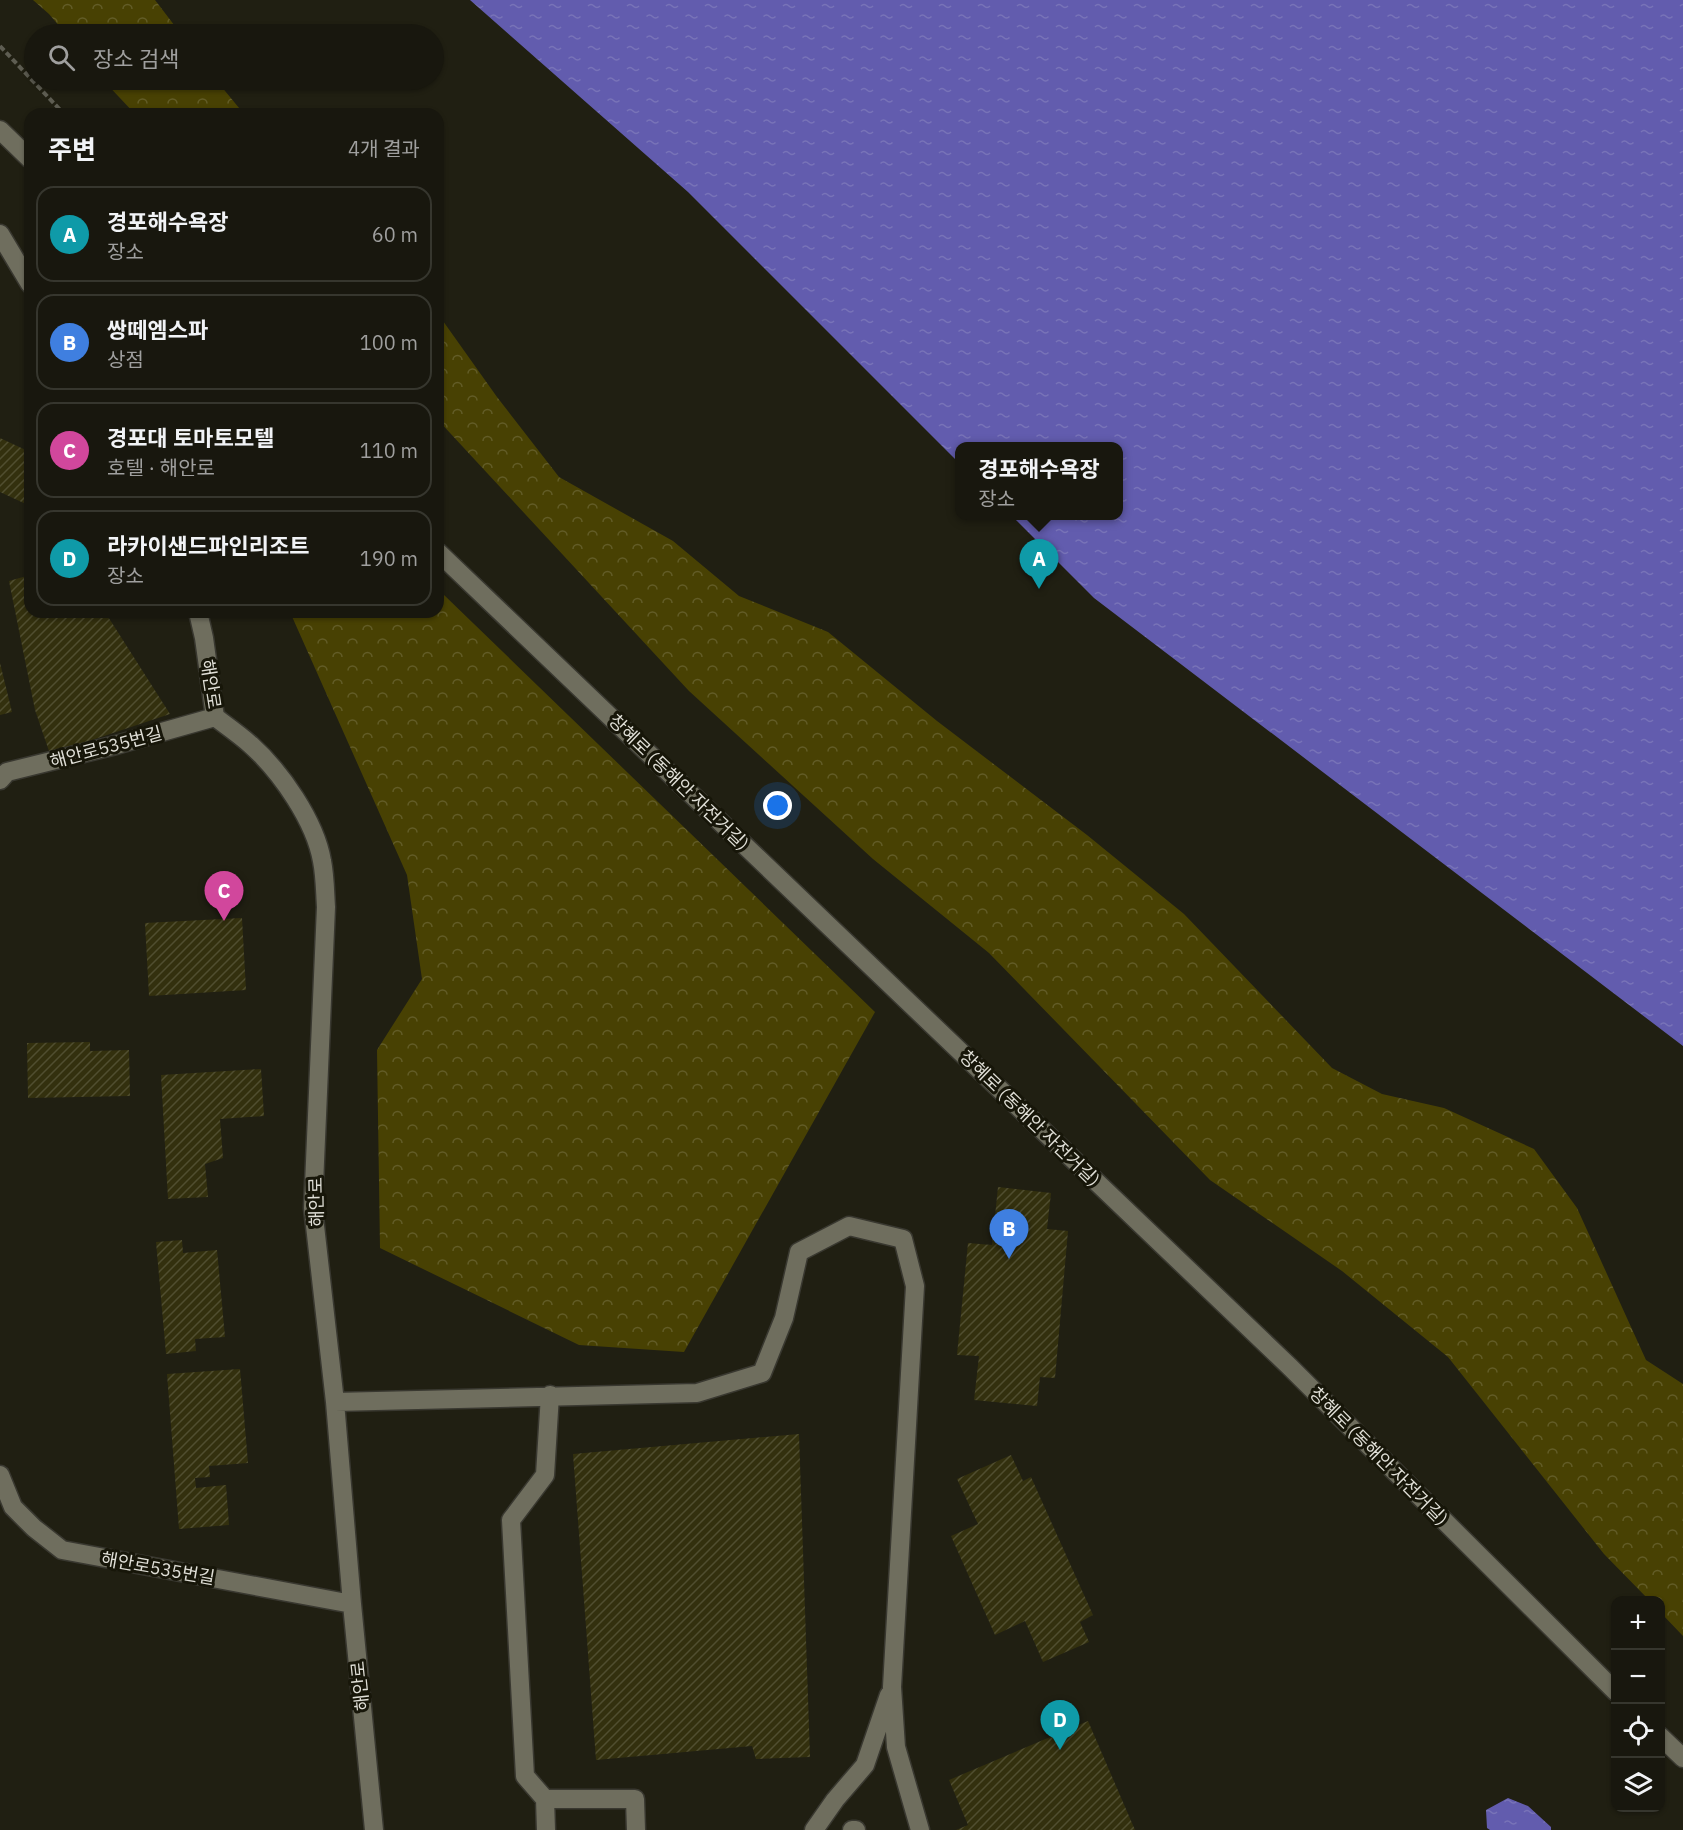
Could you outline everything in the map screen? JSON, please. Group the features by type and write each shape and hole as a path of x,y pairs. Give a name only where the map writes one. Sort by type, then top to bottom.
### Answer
{"street":[{"path":"0,130 24,153"},
{"path":"0,234 24,274"},
{"name":"창혜로 (동해안 자전거길)","path":"444,558 1290,1367 1611,1687"},
{"name":"해안로","path":"199,618 215,717 252,746 280,778 299,804 309,823 322,860 327,907 313,1208 335,1402 352,1604 375,1830"},
{"name":"해안로535번길","path":"0,780 7,772 215,717"},
{"path":"335,1402 698,1393 762,1373 784,1318 799,1252 849,1226 903,1239 915,1286 891,1687 896,1747 920,1830"},
{"path":"546,1830 545,1799 525,1776 511,1520 545,1475 550,1395"},
{"name":"해안로535번길","path":"2,1486 13,1507 34,1528 62,1550 352,1604"},
{"path":"814,1830 835,1800 865,1765 891,1687"},
{"path":"1665,1741 1683,1758"},
{"path":"545,1799 635,1799 636,1830"}],"path":[{"path":"0,46 24,72"},
{"path":"41,90 58,108"}],"green space":[{"path":"33,0 155,0 173,24 58,24"},
{"path":"112,90 224,90 239,108 129,108"},
{"path":"444,322 497,397 559,477 673,541 739,596 828,632 937,721 1087,835 1184,914 1332,1068 1382,1094 1444,1108 1534,1149 1577,1208 1646,1360 1683,1384 1683,1636 1665,1617 1665,1596 1645,1596 1604,1554 1448,1357 1342,1271 1210,1180 989,953 873,859 689,691 444,426"},
{"path":"444,595 875,1012 684,1352 579,1345 380,1248 377,1050 422,979 407,875 293,618 444,618"}],"water":[{"path":"470,0 1683,0 1683,1046 1094,598 1016,520 1123,520 1123,442 955,442 955,459 688,192"},
{"path":"1508,1798 1528,1806 1551,1827 1551,1830 1490,1830 1487,1828 1486,1810"}],"building":[{"path":"0,438 24,449 24,503 0,492"},
{"path":"24,577 24,618 109,618 170,714 50,754 35,710 9,581"},
{"path":"0,663 12,712 0,715"},
{"path":"242,918 246,990 149,996 145,923"},
{"path":"90,1042 90,1051 129,1050 130,1096 28,1098 27,1043"},
{"path":"261,1069 264,1116 220,1119 223,1158 205,1164 208,1197 168,1199 161,1075"},
{"path":"998,1187 1051,1193 1047,1229 1068,1231 1055,1378 1040,1377 1037,1406 974,1400 979,1356 957,1355 968,1243 992,1245"},
{"path":"182,1240 183,1253 217,1250 225,1337 195,1339 196,1351 166,1354 156,1242"},
{"path":"240,1369 248,1463 209,1466 210,1477 195,1478 196,1488 226,1485 229,1525 179,1529 167,1374"},
{"path":"799,1434 810,1757 756,1759 752,1746 596,1760 573,1454"},
{"path":"1011,1455 1023,1481 1031,1477 1093,1615 1080,1622 1089,1642 1043,1662 1025,1621 995,1635 951,1536 978,1524 957,1479"},
{"path":"1088,1721 1135,1830 956,1830 968,1825 949,1780"}],"place":[{"name":"경포해수욕장","path":"1039,589"},
{"name":"경포대 토마토모텔","path":"224,921"},
{"name":"쌍떼엠스파","path":"1009,1259"},
{"name":"라카이샌드파인리조트","path":"1060,1750"}]}
